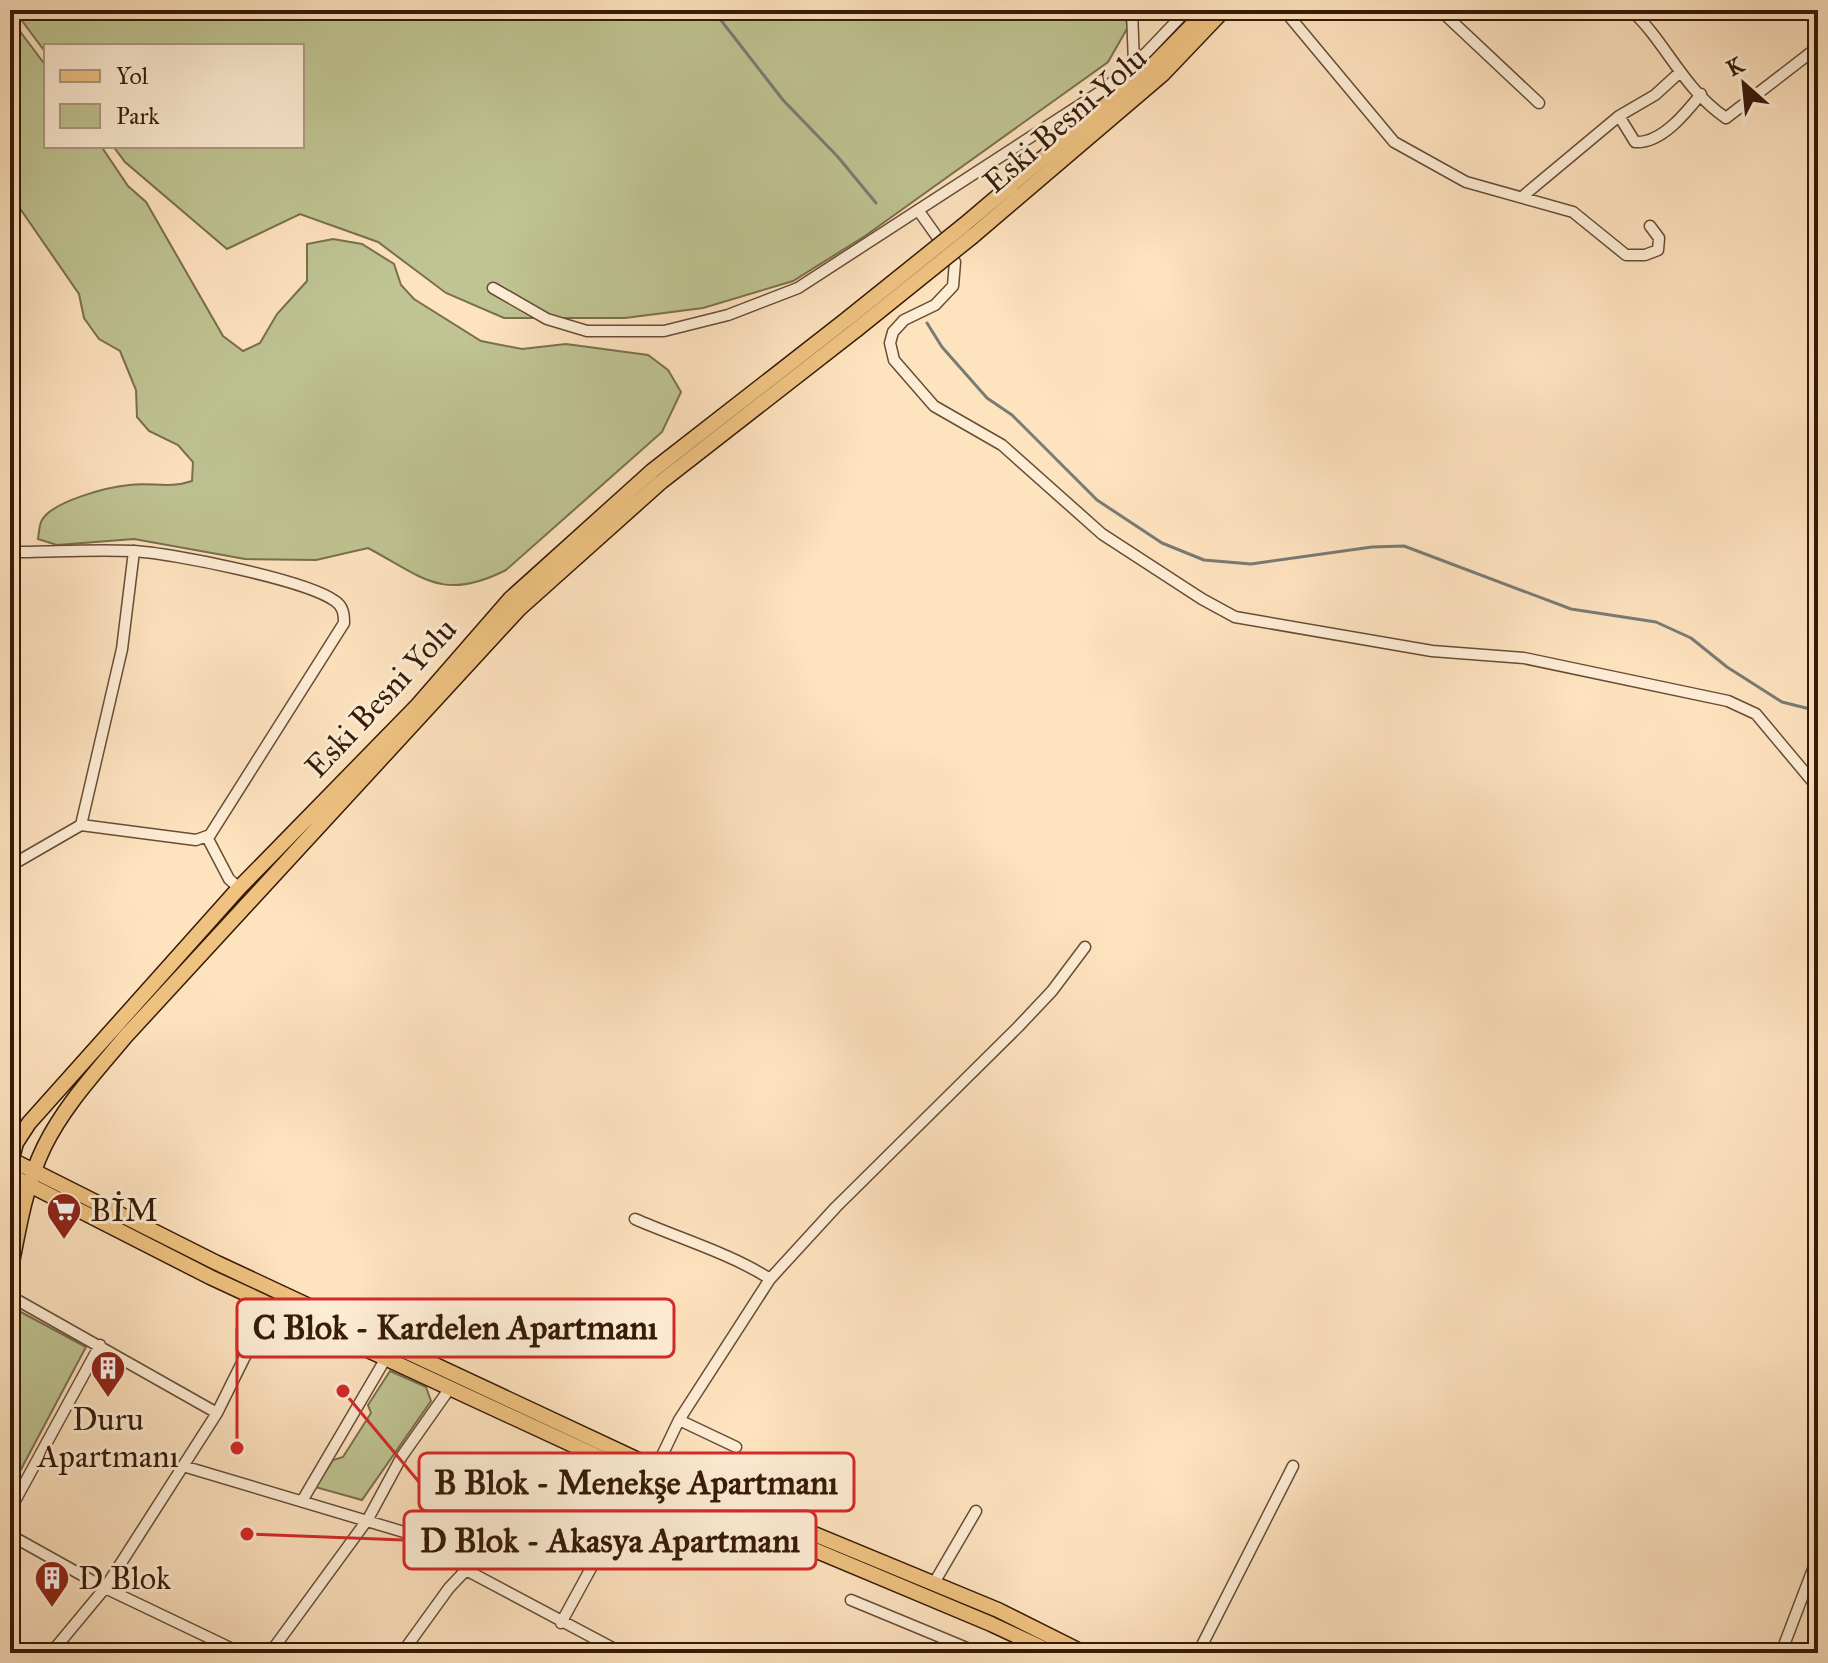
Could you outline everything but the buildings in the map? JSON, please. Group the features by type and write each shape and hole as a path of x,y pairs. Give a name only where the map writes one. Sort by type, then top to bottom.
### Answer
{"main road":[{"name":"Eski Besni Yolu","path":"968,231 1154,64 1207,10"},
{"name":"Eski Besni Yolu","path":"968,231 1163,74 1224,10"},
{"path":"851,324 968,231"},
{"name":"Eski Besni Yolu","path":"11,1162 16,1143 29,1123 239,888 416,707 533,577 677,451 851,324"},
{"name":"Eski Besni Yolu","path":"10,1273 33,1179 46,1143 74,1100 125,1037 519,609 661,482 851,324"},
{"path":"10,1138 29,1123"},
{"path":"11,1162 33,1179 155,1250 657,1484 979,1618 1052,1653"},
{"path":"10,1175 33,1179 656,1468 934,1583 1048,1633 1084,1653"}],"street":[{"path":"1132,10 1134,64"},
{"path":"493,288 547,319 587,331 664,331 728,315 798,288 1103,90 1134,64 1187,10"},
{"path":"1284,10 1394,142 1466,182 1573,212 1626,255 1645,255 1658,250 1659,238 1650,226"},
{"path":"1440,10 1539,103"},
{"path":"1631,10 1643,21 1678,74 1726,118 1818,47"},
{"path":"1522,197 1619,116 1655,95 1678,74"},
{"path":"1619,116 1635,142 1645,143 1685,114 1701,94"},
{"path":"918,210 955,262 956,271 953,286 935,305 904,320 893,332 890,343 894,360 934,406 1002,445 1062,501 1133,556 1235,617 1432,651 1524,658 1728,701 1756,714 1818,788"},
{"path":"81,825 122,649 134,551"},
{"path":"10,552 134,551 185,558 307,588 336,601 344,614 344,623 216,831 196,840 81,825 10,866"},
{"path":"207,837 229,879 239,888"},
{"path":"656,1468 679,1420 770,1279 836,1207 1018,1027 1052,991 1085,947"},
{"path":"635,1219 747,1264 770,1279"},
{"path":"10,1296 217,1413"},
{"path":"51,1653 105,1588 217,1413 271,1304"},
{"path":"10,1510 100,1345"},
{"path":"302,1501 386,1358"},
{"path":"270,1653 368,1519 402,1456 450,1388"},
{"path":"679,1420 736,1447"},
{"path":"183,1466 424,1538 466,1570 622,1653"},
{"path":"1198,1653 1293,1466"},
{"path":"561,1623 614,1526 646,1501 657,1484"},
{"path":"934,1583 976,1511"},
{"path":"10,1535 105,1588 241,1653"},
{"path":"1781,1653 1818,1556"},
{"path":"402,1653 449,1588 466,1570"},
{"path":"851,1600 979,1653"}],"green space":[{"path":"14,10 1123,10 1128,27 1108,62 865,236 793,281 703,308 625,318 504,318 446,293 378,242 300,214 227,249 125,162 114,148 304,148 304,44 44,44 44,50"},
{"path":"10,18 44,63 44,148 102,148 128,186 146,202 223,336 243,351 260,343 277,314 307,281 307,244 333,239 362,244 394,264 401,285 414,299 481,341 522,349 566,344 648,355 668,370 681,392 662,432 506,570 466,584 449,585 420,577 368,548 316,560 245,559 134,539 57,545 38,539 42,520 57,507 82,496 120,486 176,485 192,481 193,462 178,445 149,431 137,417 136,390 120,351 99,339 84,318 79,294 10,194"},
{"path":"19,1311 86,1347 10,1490 10,1348"},
{"path":"390,1371 426,1387 431,1401 362,1500 315,1487 333,1460 343,1457 371,1413 368,1405"}],"waterway":[{"path":"713,10 783,100 838,157 876,203"},
{"path":"927,323 942,347 987,398 1012,415 1097,500 1162,543 1204,560 1251,564 1372,547 1404,546 1571,609 1656,622 1691,638 1727,667 1782,702 1818,711"}],"place":[{"name":"BİM","path":"64,1241"},
{"name":"B Blok - Menekşe Apartmanı","path":"343,1391"},
{"name":"Duru Apartmanı","path":"108,1399"},
{"name":"C Blok - Kardelen Apartmanı","path":"237,1448"},
{"name":"D Blok - Akasya Apartmanı","path":"247,1534"},
{"name":"D Blok","path":"52,1609"}]}
